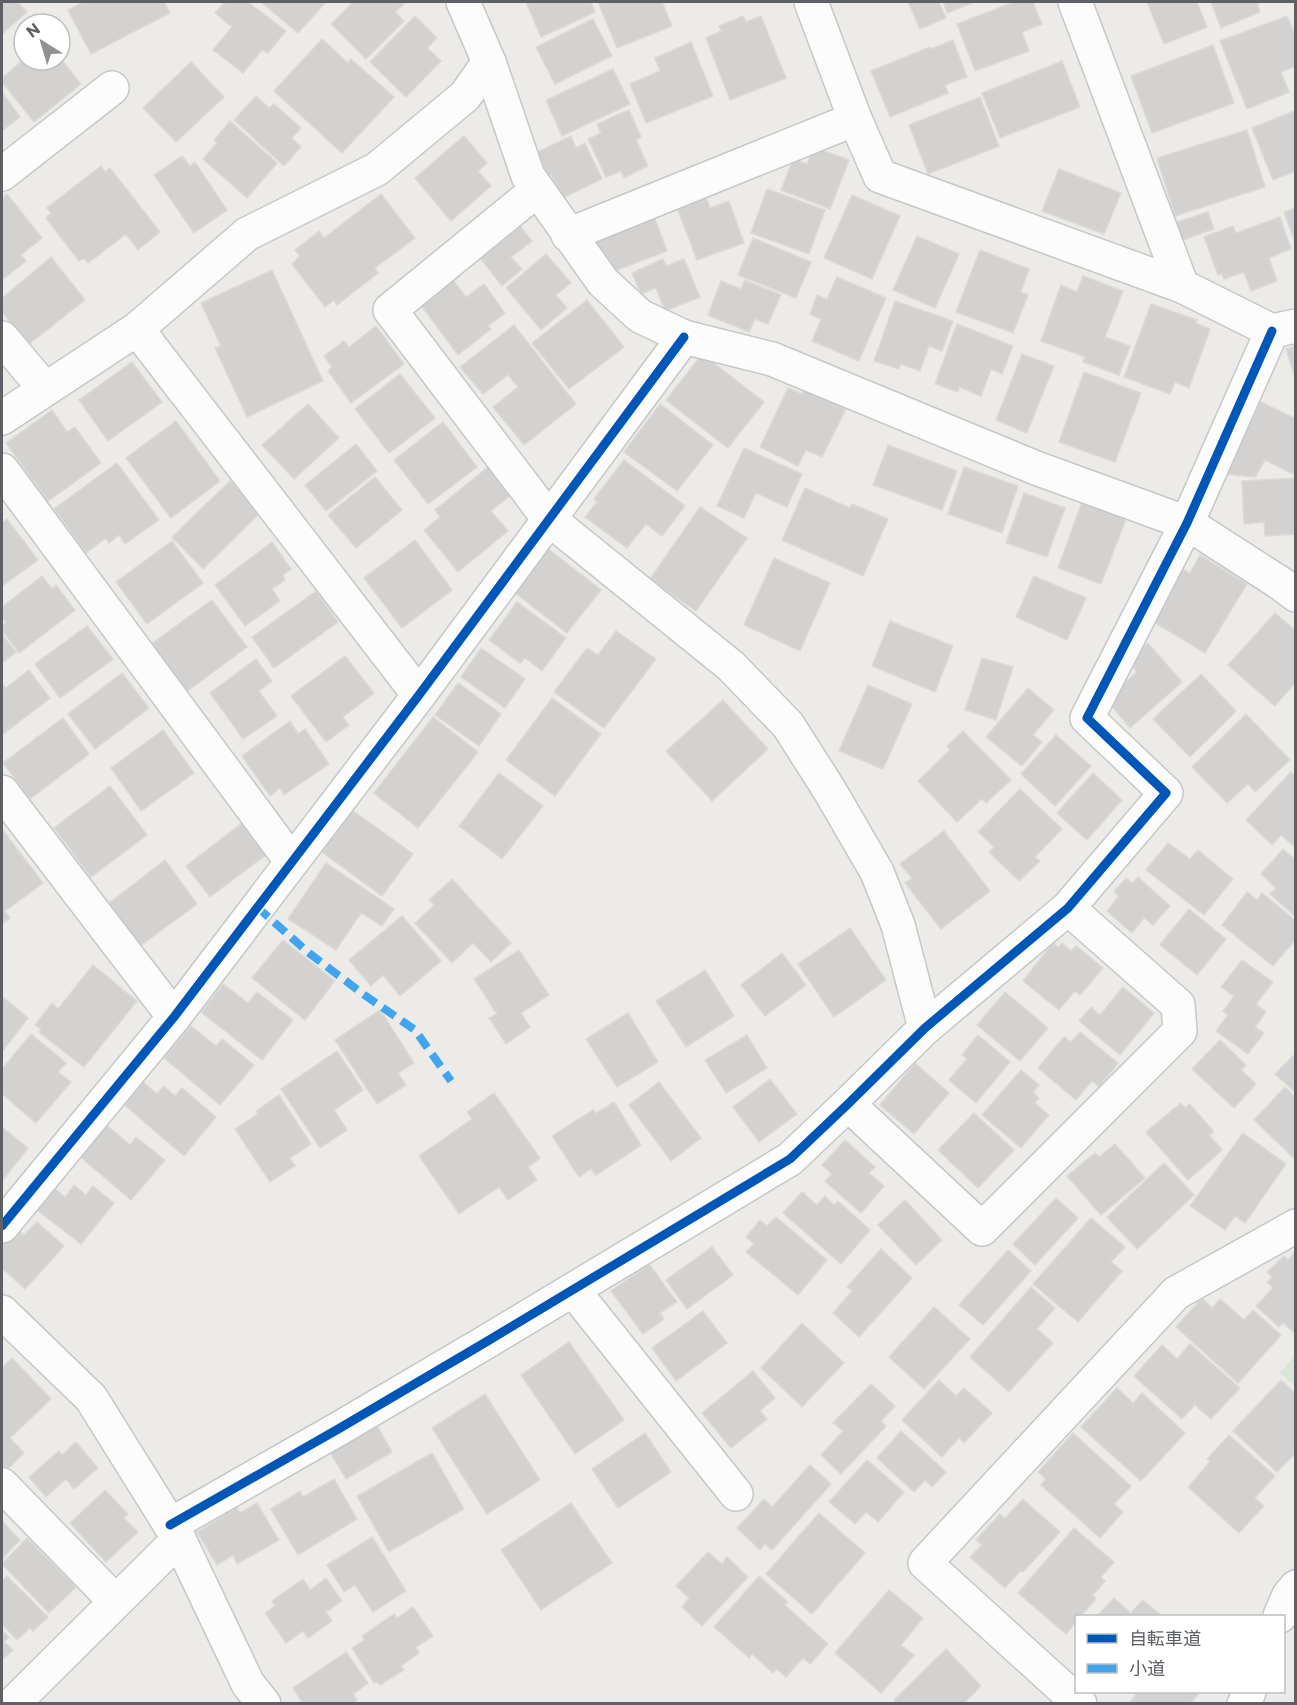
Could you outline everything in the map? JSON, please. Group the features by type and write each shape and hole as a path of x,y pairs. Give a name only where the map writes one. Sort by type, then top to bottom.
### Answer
{"street":[{"path":"463,2 489,62 528,177 603,282 640,316 684,337 772,359 1036,468 1186,523 1296,595"},
{"path":"13,1704 115,1601 175,1532 340,1428 790,1159 925,1028 1068,908 1166,793 1087,718 1284,328 1182,286 880,176 855,119 811,2"},
{"path":"1075,2 1182,286"},
{"path":"2,418 137,329 247,234 377,169 465,96 489,62"},
{"path":"2,174 112,88"},
{"path":"568,235 855,119"},
{"path":"537,190 390,310 549,519 731,666 788,725 877,872 898,925 925,1028"},
{"path":"137,329 418,695"},
{"path":"2,1226 174,1017 418,695 684,337"},
{"path":"2,338 45,389"},
{"path":"2,470 292,862"},
{"path":"2,792 174,1017"},
{"path":"848,1104 982,1229 1180,1031 1178,1005 1068,908"},
{"path":"1080,1704 925,1563 1176,1293 1296,1226"},
{"path":"573,1290 736,1494"},
{"path":"2,1312 91,1398 175,1532 248,1684 264,1704"},
{"path":"2,1485 115,1601"},
{"path":"1281,1615 1289,1595 1296,1587"}],"green space":[{"path":"1295,1355 1295,1386 1280,1373"}],"building":[{"path":"2,2 18,2 27,12 12,12 12,25 2,34"},
{"path":"83,2 164,2 170,13 91,54 72,18 72,12 68,10"},
{"path":"225,2 248,2 286,31 268,53 262,50 243,73 213,50 232,27 215,13"},
{"path":"261,2 326,2 298,33"},
{"path":"353,2 406,2 395,12 404,21 366,59 331,24"},
{"path":"526,2 591,2 595,12 541,37"},
{"path":"598,2 662,2 672,26 617,48"},
{"path":"908,2 939,2 946,18 920,29"},
{"path":"943,2 975,2 947,13"},
{"path":"1014,2 1033,2 1042,24 1022,32 1029,51 975,71 957,24"},
{"path":"1147,2 1197,2 1207,27 1164,44"},
{"path":"1211,2 1262,2 1257,4 1260,12 1221,28"},
{"path":"415,16 437,38 427,48 441,61 406,97 370,62"},
{"path":"743,16 746,22 761,16 786,78 730,100 706,38 722,31 719,26"},
{"path":"1287,16 1296,37 1296,66 1281,72 1289,92 1247,109 1220,41"},
{"path":"593,19 612,56 555,84 536,47"},
{"path":"322,39 348,63 351,59 394,97 342,153 274,91"},
{"path":"953,40 967,77 945,85 948,93 890,117 871,71"},
{"path":"691,42 713,96 646,123 630,84 660,71 655,58"},
{"path":"1213,45 1234,103 1152,133 1131,76"},
{"path":"1062,61 1080,107 1000,138 982,93"},
{"path":"191,62 224,97 176,142 143,108"},
{"path":"12,69 12,72 71,72 81,84 34,122 2,82 2,78"},
{"path":"613,69 630,104 562,136 546,100"},
{"path":"2,92 20,117 2,131"},
{"path":"256,96 269,108 274,104 301,128 292,138 301,147 284,166 234,120"},
{"path":"980,97 999,146 928,174 909,125"},
{"path":"629,110 641,137 636,140 648,166 624,178 621,171 606,177 588,139 601,133 597,124"},
{"path":"1296,110 1296,171 1273,180 1252,128"},
{"path":"230,121 277,163 247,198 203,159 217,143 214,140"},
{"path":"1247,130 1265,187 1175,216 1157,158"},
{"path":"464,136 487,163 478,171 491,186 451,221 415,178"},
{"path":"571,136 576,148 585,143 602,179 563,198 551,175 548,176 537,152"},
{"path":"814,147 849,160 830,209 781,190 793,159 807,164"},
{"path":"182,156 190,166 195,162 227,210 194,233 154,175"},
{"path":"101,166 105,172 110,168 160,232 138,250 126,234 88,263 84,258 79,261 46,218 51,213 47,208"},
{"path":"1059,169 1121,193 1104,234 1042,211"},
{"path":"767,189 825,210 809,254 751,233"},
{"path":"7,194 42,238 21,255 26,261 3,279 2,199"},
{"path":"381,194 415,238 375,268 378,273 337,305 334,300 325,307 292,264 300,256 295,250 319,231 324,238"},
{"path":"705,194 710,208 729,201 744,243 697,260 676,205"},
{"path":"852,195 900,216 872,279 824,258"},
{"path":"1296,208 1296,245 1284,212"},
{"path":"1208,212 1214,229 1180,241 1174,223"},
{"path":"654,216 667,251 607,274 594,239"},
{"path":"1280,217 1291,249 1269,258 1277,281 1251,291 1244,272 1224,279 1222,274 1218,275 1204,237 1233,226 1236,233"},
{"path":"514,218 532,241 511,257 522,269 502,286 473,249"},
{"path":"917,236 959,254 935,308 893,290"},
{"path":"753,238 811,262 796,298 738,275"},
{"path":"980,250 1029,269 1021,292 1028,295 1013,333 956,312"},
{"path":"546,254 571,283 556,295 567,308 541,330 506,288"},
{"path":"51,257 85,300 28,345 2,312 2,298"},
{"path":"663,259 666,266 684,259 700,297 665,311 656,288 641,294 632,273"},
{"path":"272,270 323,381 247,417 215,348 221,346 201,303"},
{"path":"1083,276 1123,291 1105,337 1130,346 1119,375 1083,362 1085,357 1041,341 1061,285 1077,292"},
{"path":"837,277 886,298 859,361 812,341 821,319 810,314 817,295 827,299"},
{"path":"452,279 466,297 484,284 505,313 488,326 491,329 458,355 420,304"},
{"path":"745,280 781,295 768,324 755,319 749,332 708,315 721,281 741,289"},
{"path":"587,300 624,347 569,389 532,343"},
{"path":"895,301 953,321 942,351 929,346 920,371 901,364 899,369 874,361"},
{"path":"1151,304 1197,320 1195,323 1210,329 1189,388 1175,382 1170,394 1124,377"},
{"path":"957,324 1013,346 1002,374 991,369 981,396 959,387 958,392 935,384"},
{"path":"514,325 576,404 524,445 493,407 518,387 508,375 483,394 460,367"},
{"path":"376,326 404,364 351,403 328,371 332,367 324,356 344,341 349,347"},
{"path":"1296,346 1296,381 1286,349"},
{"path":"702,354 764,402 728,448 666,400"},
{"path":"1022,354 1054,366 1027,433 996,420"},
{"path":"132,362 162,402 108,441 79,400"},
{"path":"1084,372 1141,393 1115,462 1059,442"},
{"path":"400,374 435,418 389,453 355,409"},
{"path":"788,388 802,394 805,389 846,409 822,457 806,450 798,466 760,447"},
{"path":"1261,402 1296,419 1296,469 1293,474 1265,460 1255,477 1224,474"},
{"path":"308,404 339,438 294,479 262,445"},
{"path":"660,404 713,445 677,491 624,452"},
{"path":"52,410 67,432 75,427 101,463 48,501 6,443"},
{"path":"176,421 220,481 171,518 126,458"},
{"path":"443,422 477,467 428,504 394,460"},
{"path":"356,444 377,471 326,511 305,485"},
{"path":"888,445 957,471 942,510 873,485"},
{"path":"744,448 802,474 787,507 756,493 744,518 717,506"},
{"path":"624,460 685,506 662,536 646,524 627,548 585,517 597,502 594,499"},
{"path":"117,463 159,520 125,544 119,535 109,543 106,538 86,553 54,509"},
{"path":"488,467 511,495 491,511 508,531 458,572 424,530 440,517 435,510"},
{"path":"964,467 1018,486 1002,533 948,514"},
{"path":"375,477 402,510 356,548 328,515"},
{"path":"1296,478 1296,534 1265,536 1264,522 1244,524 1242,481"},
{"path":"230,481 261,512 203,569 172,537"},
{"path":"805,488 850,508 852,504 888,519 863,576 782,540"},
{"path":"1024,493 1065,508 1047,557 1006,543"},
{"path":"1082,502 1126,519 1101,584 1058,568"},
{"path":"700,507 747,538 696,611 650,579"},
{"path":"7,519 38,560 2,586 2,523"},
{"path":"415,540 452,590 402,628 364,578"},
{"path":"172,541 203,583 147,624 116,582"},
{"path":"272,542 291,569 283,575 285,580 272,589 280,601 245,626 215,585"},
{"path":"547,548 601,590 567,633 513,591"},
{"path":"1200,555 1247,584 1205,653 1147,618 1178,567 1190,573"},
{"path":"774,558 830,583 800,651 744,625"},
{"path":"42,576 52,589 56,585 75,610 19,653 2,630 6,622 2,617 2,607"},
{"path":"1034,576 1086,598 1067,640 1016,617"},
{"path":"316,591 338,622 274,668 252,637"},
{"path":"212,600 247,647 186,692 151,644"},
{"path":"517,602 566,638 542,671 525,658 520,663 489,640"},
{"path":"1275,613 1296,631 1296,682 1275,706 1228,665"},
{"path":"890,621 953,646 935,692 872,666"},
{"path":"87,626 113,659 60,698 35,664"},
{"path":"616,631 656,659 604,728 554,692 587,648 598,655"},
{"path":"2,634 16,652 2,663"},
{"path":"1148,643 1182,682 1130,728 1106,699 1137,672 1127,661"},
{"path":"481,648 525,679 505,708 461,677"},
{"path":"345,656 374,693 343,717 349,725 326,742 291,696"},
{"path":"982,658 1013,667 996,720 965,710"},
{"path":"256,659 272,681 259,691 277,716 243,739 210,693"},
{"path":"29,670 50,698 2,735 2,684 6,688"},
{"path":"122,673 149,708 95,749 68,714"},
{"path":"1201,674 1236,711 1190,757 1153,719"},
{"path":"458,683 501,714 479,746 435,715"},
{"path":"868,685 912,704 883,769 839,751"},
{"path":"1028,688 1054,710 1033,735 1042,742 1022,766 986,737"},
{"path":"552,698 601,734 555,796 506,760"},
{"path":"723,700 768,749 712,801 666,751"},
{"path":"1246,714 1290,760 1255,792 1248,784 1227,803 1192,767"},
{"path":"433,717 478,752 418,828 374,793"},
{"path":"63,718 89,754 30,799 3,763"},
{"path":"290,721 298,734 305,729 329,764 284,795 280,788 270,796 242,756"},
{"path":"163,730 194,773 141,811 111,768"},
{"path":"963,731 1011,780 986,803 982,799 957,822 918,781 950,750 947,746"},
{"path":"1056,735 1091,766 1055,806 1021,774"},
{"path":"1291,772 1296,776 1296,848 1281,835 1272,845 1246,820"},
{"path":"499,773 543,806 502,859 459,826"},
{"path":"1093,773 1122,800 1087,840 1057,813"},
{"path":"110,786 147,835 91,877 54,828"},
{"path":"1020,789 1062,829 1035,857 1040,861 1019,881 989,852 994,847 978,832"},
{"path":"352,810 413,854 382,896 322,852"},
{"path":"242,823 266,855 210,897 186,866"},
{"path":"2,829 43,883 5,911 10,918 2,924"},
{"path":"944,831 990,891 941,929 905,883 912,878 900,864"},
{"path":"1168,843 1190,859 1198,850 1233,879 1204,915 1146,870"},
{"path":"1283,849 1296,860 1296,917 1270,894 1276,888 1261,874"},
{"path":"165,860 197,904 140,946 108,904"},
{"path":"326,863 394,909 382,926 361,913 336,950 288,919"},
{"path":"1138,877 1170,906 1153,925 1144,918 1132,933 1107,911 1119,896 1114,892 1126,878 1132,883"},
{"path":"452,879 511,943 491,962 473,943 452,963 415,923 434,905 429,900"},
{"path":"1247,892 1257,900 1262,893 1296,921 1296,939 1273,966 1222,925"},
{"path":"1189,909 1226,939 1197,975 1160,945"},
{"path":"402,916 441,961 400,996 383,975 371,986 349,960"},
{"path":"850,928 886,980 834,1017 798,964"},
{"path":"283,940 335,981 305,1020 252,978"},
{"path":"1053,943 1058,947 1062,943 1071,951 1076,946 1103,968 1080,995 1075,991 1059,1010 1023,981"},
{"path":"519,950 549,995 521,1013 530,1027 506,1044 489,1018 497,1014 474,979"},
{"path":"782,953 806,985 765,1016 741,985"},
{"path":"1242,960 1273,982 1256,1004 1266,1012 1255,1027 1264,1033 1248,1054 1216,1031 1228,1015 1223,1011 1234,996 1221,987"},
{"path":"93,965 137,1001 84,1067 39,1032 41,1029 35,1025 52,1003 58,1009"},
{"path":"705,970 734,1016 686,1047 656,1001"},
{"path":"223,984 248,1003 257,992 293,1020 262,1060 201,1012"},
{"path":"1123,987 1154,1013 1120,1055 1079,1021 1091,1007 1100,1015"},
{"path":"1005,992 1048,1028 1020,1061 977,1025"},
{"path":"3,997 28,1018 2,1052 2,999"},
{"path":"380,1010 414,1063 398,1073 406,1085 377,1104 335,1040"},
{"path":"628,1013 658,1062 617,1087 586,1039"},
{"path":"191,1026 216,1046 222,1039 254,1065 220,1105 164,1058"},
{"path":"1080,1032 1118,1063 1099,1087 1092,1081 1076,1100 1038,1068 1064,1037 1071,1042"},
{"path":"31,1034 66,1063 58,1072 71,1082 36,1123 2,1094 2,1069"},
{"path":"747,1035 767,1068 726,1093 705,1060"},
{"path":"978,1035 1010,1062 976,1103 949,1080 967,1059 962,1055"},
{"path":"1220,1040 1246,1065 1241,1070 1256,1084 1234,1108 1192,1069"},
{"path":"337,1051 363,1090 334,1110 347,1130 320,1148 281,1089"},
{"path":"1296,1053 1296,1093 1275,1074"},
{"path":"915,1063 949,1093 914,1134 880,1105"},
{"path":"1021,1070 1039,1085 1033,1092 1039,1098 1035,1103 1049,1115 1021,1148 982,1115"},
{"path":"770,1079 797,1114 759,1142 733,1107"},
{"path":"141,1080 157,1094 164,1086 175,1096 182,1088 216,1117 184,1156 122,1103"},
{"path":"659,1082 701,1138 671,1161 629,1105"},
{"path":"1285,1087 1296,1098 1296,1160 1254,1120"},
{"path":"494,1093 540,1158 528,1167 537,1180 508,1200 499,1187 459,1214 419,1156 472,1119 467,1112"},
{"path":"279,1095 311,1144 290,1158 295,1166 270,1182 235,1129 258,1114 256,1111"},
{"path":"614,1102 641,1145 596,1175 591,1169 579,1177 552,1136 593,1110 596,1113"},
{"path":"1181,1103 1185,1108 1190,1104 1214,1132 1209,1135 1222,1150 1188,1180 1146,1132"},
{"path":"974,1113 1014,1150 978,1188 938,1150"},
{"path":"104,1123 130,1145 136,1137 165,1160 131,1200 77,1154"},
{"path":"2,1127 28,1148 2,1181"},
{"path":"1243,1133 1286,1164 1245,1223 1235,1216 1225,1230 1190,1206"},
{"path":"845,1140 875,1167 869,1173 884,1186 861,1213 825,1181 832,1174 822,1165"},
{"path":"1115,1144 1145,1178 1101,1215 1067,1176 1095,1153 1099,1157"},
{"path":"1164,1163 1194,1195 1137,1249 1107,1217"},
{"path":"74,1185 86,1195 93,1186 114,1203 81,1244 37,1210 54,1188 65,1197"},
{"path":"802,1192 817,1205 825,1196 834,1205 838,1201 870,1230 841,1264 783,1213"},
{"path":"1056,1198 1078,1218 1035,1265 1013,1244"},
{"path":"905,1200 942,1240 916,1265 878,1225"},
{"path":"776,1217 827,1260 798,1295 746,1252 754,1244 746,1237 760,1220 767,1226"},
{"path":"1091,1218 1125,1247 1111,1262 1122,1271 1078,1322 1033,1284"},
{"path":"37,1222 64,1246 25,1289 2,1268 2,1241 14,1227 24,1235"},
{"path":"712,1247 733,1275 687,1309 666,1280"},
{"path":"881,1249 912,1278 859,1337 833,1313 852,1291 847,1287"},
{"path":"1008,1250 1031,1271 983,1325 959,1305"},
{"path":"1296,1251 1296,1334 1283,1323 1279,1327 1256,1306 1273,1288 1267,1282 1272,1277 1267,1272 1284,1256 1288,1260"},
{"path":"649,1264 677,1302 660,1313 664,1319 643,1334 611,1291"},
{"path":"1031,1287 1055,1308 1037,1329 1053,1343 1009,1392 970,1357"},
{"path":"1202,1298 1212,1308 1220,1299 1244,1320 1253,1310 1281,1335 1238,1383 1176,1327"},
{"path":"934,1307 970,1339 924,1389 889,1357"},
{"path":"703,1311 727,1343 676,1381 652,1348"},
{"path":"802,1323 844,1363 802,1407 761,1368"},
{"path":"569,1342 624,1420 575,1454 521,1375"},
{"path":"1190,1344 1240,1388 1211,1419 1195,1405 1182,1419 1134,1376 1162,1345 1177,1359"},
{"path":"12,1358 51,1399 10,1438 24,1453 6,1471 2,1466 2,1368"},
{"path":"753,1371 775,1398 760,1411 767,1419 731,1448 702,1413"},
{"path":"939,1380 956,1396 964,1388 992,1413 964,1443 959,1438 942,1457 902,1420"},
{"path":"1281,1380 1296,1394 1296,1453 1277,1472 1233,1431"},
{"path":"871,1384 895,1406 881,1421 886,1426 841,1474 821,1455 843,1431 833,1423"},
{"path":"1117,1388 1133,1403 1142,1393 1185,1433 1141,1481 1081,1427"},
{"path":"485,1394 540,1480 487,1514 432,1428"},
{"path":"373,1419 392,1452 346,1479 327,1447"},
{"path":"901,1431 946,1472 932,1487 925,1480 914,1492 877,1458"},
{"path":"645,1433 671,1472 618,1508 592,1469"},
{"path":"1073,1433 1131,1486 1114,1504 1123,1512 1100,1538 1041,1485 1046,1479 1038,1472"},
{"path":"1229,1435 1275,1476 1255,1498 1264,1506 1239,1533 1188,1487 1210,1462 1207,1459"},
{"path":"76,1442 98,1468 74,1489 66,1479 46,1497 29,1477 59,1451 62,1455"},
{"path":"432,1453 464,1509 389,1552 357,1496"},
{"path":"867,1460 904,1492 878,1522 866,1512 855,1524 829,1502"},
{"path":"810,1465 831,1484 772,1550 765,1544 760,1550 737,1528 764,1499 772,1507"},
{"path":"334,1479 357,1519 298,1555 271,1509 300,1491 303,1497"},
{"path":"105,1490 128,1514 124,1518 138,1532 106,1562 70,1523"},
{"path":"1023,1499 1060,1532 1005,1588 970,1557 982,1545 976,1540 1000,1514 1005,1518"},
{"path":"257,1503 279,1540 237,1564 233,1555 217,1565 197,1532 237,1507 240,1513"},
{"path":"571,1503 612,1563 541,1610 501,1550"},
{"path":"819,1513 865,1553 812,1614 766,1574"},
{"path":"2,1521 20,1540 2,1559"},
{"path":"1074,1528 1114,1562 1101,1577 1105,1581 1093,1595 1096,1599 1082,1615 1075,1615 1075,1623 1066,1634 1018,1593"},
{"path":"372,1537 406,1591 373,1612 355,1585 344,1592 327,1565"},
{"path":"27,1538 76,1587 49,1613 2,1564"},
{"path":"708,1552 722,1564 727,1557 748,1577 702,1626 682,1607 689,1598 676,1586"},
{"path":"7,1576 48,1617 33,1631 30,1628 17,1640 2,1624 2,1579"},
{"path":"759,1576 788,1602 785,1605 828,1644 810,1664 803,1658 786,1677 777,1669 773,1673 752,1654 749,1658 714,1627"},
{"path":"326,1578 342,1601 326,1612 332,1621 308,1638 303,1631 286,1643 265,1613 275,1606 272,1601 303,1579 310,1590"},
{"path":"889,1590 923,1618 901,1645 914,1655 881,1693 835,1653"},
{"path":"1114,1598 1131,1613 1143,1600 1161,1615 1098,1615"},
{"path":"413,1607 433,1636 416,1647 419,1653 401,1666 404,1670 380,1685 377,1682 374,1683 352,1648 364,1640 362,1636 394,1614 397,1618"},
{"path":"2,1630 9,1637 4,1642 13,1650 2,1660"},
{"path":"946,1649 981,1686 963,1704 898,1704 894,1700"},
{"path":"346,1652 368,1683 353,1694 357,1700 352,1704 303,1704 293,1688"},
{"path":"1137,1693 1199,1693 1190,1704 1129,1704"}],"marked path":[{"path":"257,907 309,953 415,1030 451,1081"}],"cycle path":[{"path":"170,1525 486,1342 790,1159 925,1028 1068,908 1166,793 1087,718 1187,523 1272,331"},
{"path":"2,1226 174,1017 419,695 684,337"}]}
